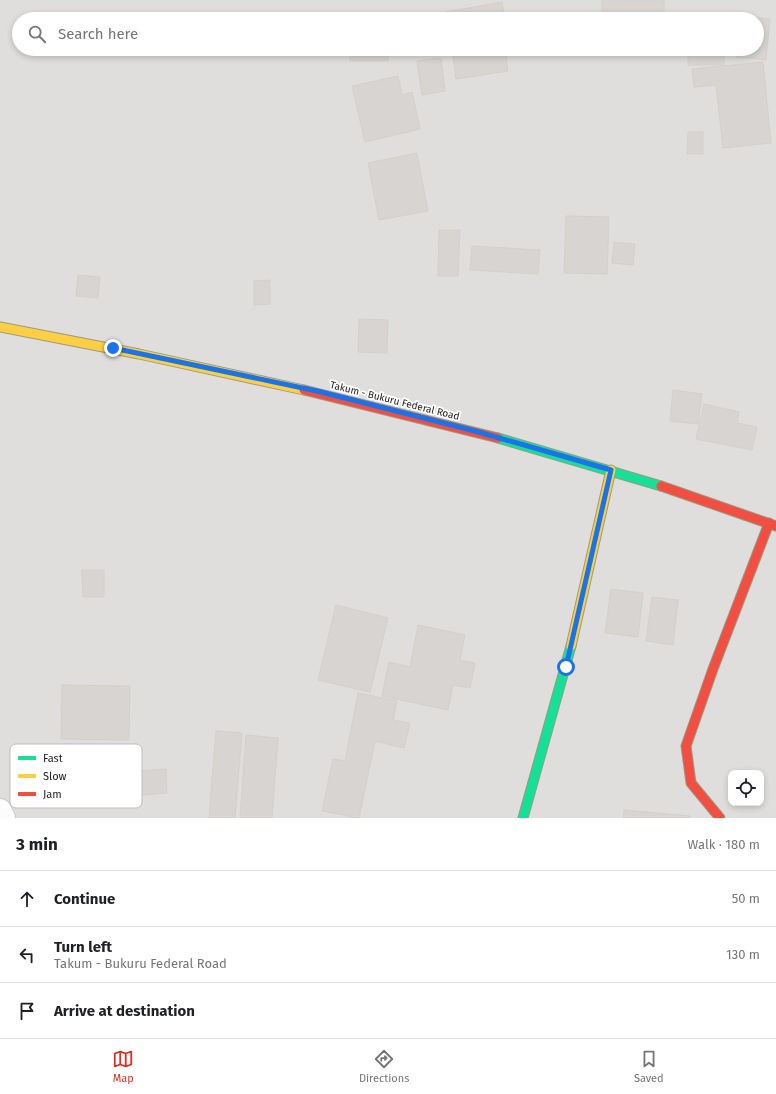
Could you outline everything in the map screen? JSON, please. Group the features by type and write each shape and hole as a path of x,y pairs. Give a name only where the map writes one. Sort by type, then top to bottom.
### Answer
{"main road":[{"name":"Takum - Bukuru Federal Road","path":"0,327 113,348 317,391 475,431 611,470 738,511 772,525"},
{"path":"523,818 566,667 611,470"},
{"path":"720,818 691,783 686,746 713,668 772,525"}],"street":[{"path":"0,810 4,818"}],"shaded area":[{"path":"0,0 776,0 776,818 0,818"}],"building":[{"path":"602,0 664,0 664,12 602,12"},
{"path":"502,2 504,12 446,12"},
{"path":"764,18 770,19 766,60 736,57 764,56"},
{"path":"350,56 388,56 388,61 350,61"},
{"path":"453,56 506,56 508,71 456,79"},
{"path":"688,56 724,56 724,65 688,65"},
{"path":"441,58 445,91 422,95 417,61"},
{"path":"763,62 771,143 723,148 716,85 694,87 692,69"},
{"path":"398,76 402,95 412,92 420,129 365,142 352,86"},
{"path":"688,132 703,132 703,154 687,154"},
{"path":"417,153 428,211 379,220 368,163"},
{"path":"566,216 609,217 607,274 564,273"},
{"path":"439,230 460,230 458,276 438,276"},
{"path":"614,242 635,244 633,265 612,263"},
{"path":"472,246 540,250 538,274 470,270"},
{"path":"78,275 100,277 98,298 76,296"},
{"path":"270,280 270,304 254,305 254,281"},
{"path":"359,319 388,320 387,353 358,352"},
{"path":"673,390 702,394 698,424 670,421"},
{"path":"704,404 739,412 737,423 757,427 752,450 696,439"},
{"path":"82,570 104,570 104,597 83,597"},
{"path":"611,589 643,593 638,637 605,633"},
{"path":"652,597 678,600 673,645 646,641"},
{"path":"336,605 388,618 370,692 318,680"},
{"path":"418,625 465,635 460,660 475,663 470,688 453,685 448,710 382,696 389,662 410,667"},
{"path":"62,685 130,686 129,740 61,739"},
{"path":"358,693 397,701 393,720 410,723 404,748 375,741 359,818 322,811 333,759 345,761"},
{"path":"216,731 242,733 235,818 209,818"},
{"path":"246,735 278,738 272,818 240,818"},
{"path":"166,769 167,793 142,795 142,771"},
{"path":"624,810 690,816 690,818 623,818"}],"traffic: fast":[{"path":"498,438 661,486"},
{"path":"523,818 571,646"}],"traffic: slow":[{"path":"0,327 139,354 304,390"},
{"path":"571,646 611,470"}],"traffic: jam":[{"path":"304,390 498,438"},
{"path":"661,486 776,526"},
{"path":"720,818 691,783 686,746 713,669 769,523"}],"route":[{"path":"113,348 317,391 475,431 611,470 566,667"}]}
